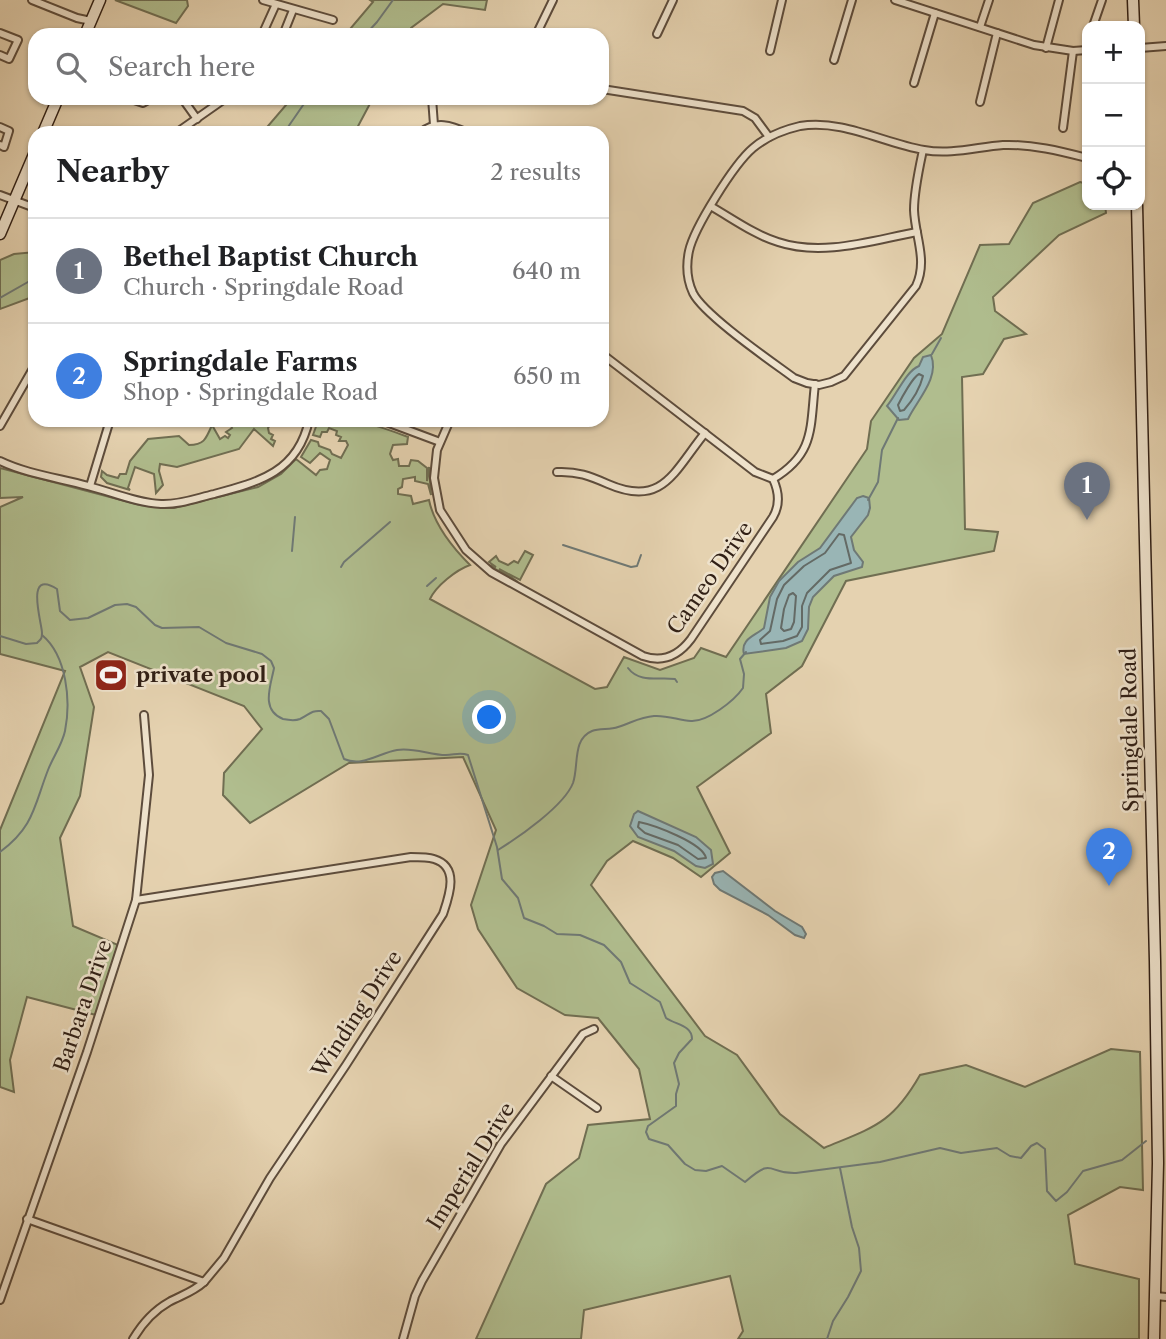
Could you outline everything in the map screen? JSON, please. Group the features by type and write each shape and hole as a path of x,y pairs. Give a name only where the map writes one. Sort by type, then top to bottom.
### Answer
{"main road":[{"path":"88,28 100,0"},
{"path":"1133,0 1134,21"},
{"path":"46,126 55,105"},
{"path":"0,234 28,168"},
{"name":"Springdale Road","path":"1137,210 1161,1297 1154,1339"}],"street":[{"path":"32,0 76,18 91,21"},
{"path":"262,0 333,20"},
{"path":"539,28 553,0"},
{"path":"657,34 673,0"},
{"path":"770,51 782,0"},
{"path":"834,60 852,0"},
{"path":"895,0 1046,48 1073,51 1082,49"},
{"path":"923,9 925,0"},
{"path":"980,27 989,0"},
{"path":"1046,48 1059,0"},
{"path":"1095,21 1102,0"},
{"path":"265,28 276,5"},
{"path":"284,28 293,10"},
{"path":"914,83 935,13"},
{"path":"0,33 18,40 9,59 0,55"},
{"path":"980,102 997,33"},
{"path":"1145,48 1166,46"},
{"path":"1063,128 1073,51"},
{"path":"609,91 743,111 755,118 769,137"},
{"path":"187,105 197,119"},
{"path":"186,126 216,105"},
{"path":"433,105 435,125 452,126"},
{"path":"923,150 915,204 922,263 916,286 848,373 836,381 815,384 801,381 789,374 709,313 696,298 688,276 688,255 694,237 739,162 769,137 800,127 826,125 923,150 953,152 1020,145 1082,157"},
{"path":"0,127 9,131 4,147 0,145"},
{"path":"0,195 28,206"},
{"path":"712,207 768,239 803,248 829,247 917,232"},
{"path":"609,359 755,471 773,479 791,465 807,445 811,431 815,384"},
{"path":"0,426 28,377"},
{"path":"90,486 108,427"},
{"path":"0,461 24,470 147,502 166,504 267,478 290,460 306,427"},
{"path":"400,427 440,442"},
{"name":"Cameo Drive","path":"447,427 433,468 437,500 446,522 474,559 518,587 651,659 664,658 678,652 695,633 775,514 778,500 773,479"},
{"path":"557,472 579,472 630,492 648,492 667,480 705,433"},
{"name":"Barbara Drive","path":"0,1300 89,1045 136,900 149,775 144,715"},
{"name":"Winding Drive","path":"136,900 411,857 435,859 445,866 450,874 450,893 443,914 270,1178 224,1258 204,1282"},
{"name":"Imperial Drive","path":"403,1339 419,1287 501,1144 583,1034 594,1029"},
{"path":"551,1076 597,1108"},
{"path":"27,1219 204,1282 190,1294 169,1302 155,1312 133,1339"}],"green space":[{"path":"115,0 187,0 188,6 176,23"},
{"path":"370,0 487,0 485,10 443,4 411,28 351,28 373,2"},
{"path":"286,105 369,105 358,126 268,126"},
{"path":"1080,182 1082,210 1106,210 1106,213 1059,235 993,297 995,311 1026,334 1004,339 983,374 962,377 965,529 998,532 994,551 846,581 802,666 766,694 771,733 697,787 730,853 701,877 673,858 633,841 607,861 591,885 705,1036 737,1055 780,1114 824,1148 869,1129 891,1114 920,1075 966,1065 1025,1087 1111,1049 1140,1052 1143,1190 1120,1187 1068,1215 1075,1264 1139,1279 1139,1339 738,1339 743,1331 730,1276 584,1310 581,1339 476,1339 546,1184 579,1158 588,1125 650,1119 639,1069 598,1018 565,1015 517,988 478,929 471,905 496,830 463,757 349,763 250,823 223,795 224,773 262,729 244,706 108,652 80,667 94,707 80,796 60,838 73,926 118,945 96,1015 27,997 10,1060 14,1092 0,1087 0,830 65,671 0,654 0,507 23,497 0,498 0,468 140,505 174,508 258,487 281,474 296,459 316,475 320,470 327,469 330,460 320,453 310,463 301,457 311,440 341,458 348,445 346,441 339,441 341,437 336,435 337,431 329,428 327,432 322,432 320,437 313,435 316,427 387,429 408,437 407,444 393,445 390,454 393,460 398,459 399,466 409,466 411,460 418,461 427,468 427,481 429,467 431,495 428,484 415,481 415,477 403,479 398,494 411,496 413,504 429,500 445,535 470,565 447,579 430,599 595,689 607,687 624,657 660,670 694,658 701,648 726,657 867,449 871,421 914,358 942,334 980,245 1009,244 1033,203"},
{"path":"28,253 28,299 0,309 0,260 14,254"},
{"path":"211,427 220,439 225,436 228,438 230,435 226,432 232,428 269,427 269,433 273,435 271,439 275,441 273,446 254,429 239,449 177,467 160,464 163,485 156,493 154,474 135,467 128,488 130,490 107,483 101,477 102,471 118,478 120,474 126,474 130,461 148,439 179,436 189,445 198,444 206,437"},
{"path":"525,551 533,555 520,580 499,569 518,582 488,565 496,567 489,562 496,556 499,561 508,565 514,561 518,563"}],"water":[{"path":"931,355 933,364 930,380 908,419 899,420 887,406 906,378 919,366 923,357"},
{"path":"857,498 869,498 868,515 851,537 854,550 863,562 862,567 834,576 813,597 809,607 808,629 802,641 786,648 744,654 746,641 764,628 770,597 779,581 798,562 820,548"},
{"path":"638,811 696,837 711,850 713,864 705,868 696,866 674,851 638,837 630,826 634,814"},
{"path":"723,871 775,911 802,927 806,934 804,938 795,935 768,915 720,890 712,877"}],"waterway":[{"path":"371,28 393,0"},
{"path":"289,126 303,105"},
{"path":"0,298 28,282"},
{"path":"932,354 941,338"},
{"path":"868,500 878,482 882,450 898,418"},
{"path":"292,551 295,517"},
{"path":"341,567 390,522"},
{"path":"563,545 631,567 637,566 641,555"},
{"path":"427,586 436,578"},
{"path":"0,636 26,644 40,640 42,633 37,599 41,586 47,584 57,589 60,611 70,620 88,618 115,605 127,604 136,607 162,628 199,627 226,643 262,654 271,661 274,668 269,689 271,710 283,719 292,720 321,711 329,719 344,759 364,760 403,749 440,755 468,755 497,847 502,879 518,898 524,918 557,934 580,935 604,945 621,962 630,983 660,1002 666,1018 683,1026 691,1034 692,1039 674,1063 679,1084 676,1106 648,1126 646,1132 649,1139 668,1145 685,1164 695,1170 706,1171 722,1166 745,1182 766,1168 796,1173 880,1162 940,1148 961,1153 997,1148 1010,1156 1021,1158 1037,1143 1045,1149 1047,1191 1056,1201 1067,1192 1083,1171 1122,1160 1146,1141"},
{"path":"0,852 26,825 65,731 67,693 62,667 57,655 42,635"},
{"path":"498,850 540,820 568,792 575,776 579,746 586,735 595,730 615,728 649,717 663,716 691,721 705,718 727,704 743,688 744,674 740,659 746,652"},
{"path":"628,668 643,678 675,679 677,682"},
{"path":"827,1339 833,1321 861,1271 859,1248 840,1168"}],"place":[{"name":"Bethel Baptist Church","path":"1087,520"},
{"name":"private pool","path":"111,675"},
{"name":"Springdale Farms","path":"1109,886"}]}
